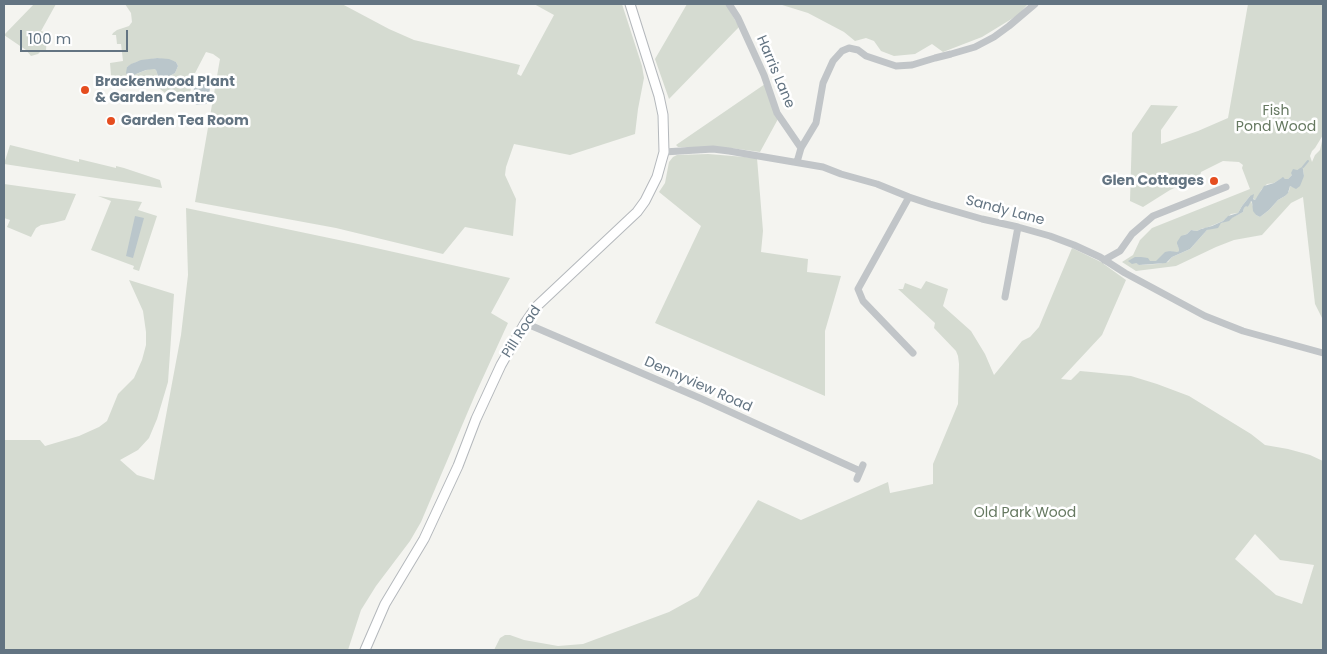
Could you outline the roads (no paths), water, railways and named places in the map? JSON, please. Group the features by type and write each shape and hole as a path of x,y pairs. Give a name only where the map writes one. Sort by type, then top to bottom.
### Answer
{"main road":[{"name":"Pill Road","path":"365,650 385,604 424,539 436,515 501,365 525,323 537,306 637,212 657,177 664,152 664,115 630,4"}],"street":[{"name":"Harris Lane","path":"729,4 738,18 764,74 777,114 800,148"},
{"path":"797,162 800,148 816,124 823,83 833,61 842,50 849,48 858,50 866,56 896,66 912,65 975,47 994,37 1036,4"},
{"name":"Sandy Lane","path":"664,152 713,149 823,167 877,184 909,197 982,219 1018,227 1074,245 1205,316 1243,330 1323,353"},
{"path":"1104,260 1120,251 1132,234 1152,216 1226,187"},
{"path":"909,197 858,289 863,301 913,353"},
{"path":"1005,296 1018,227"},
{"name":"Dennyview Road","path":"525,323 862,468 857,479"}],"waterway":[{"path":"1303,167 1308,161"}],"place":[{"name":"Brackenwood Plant & Garden Centre","path":"85,90"},
{"name":"Garden Tea Room","path":"111,121"},
{"name":"Glen Cottages","path":"1214,181"}],"park label":[{"name":"Fish Pond Wood","path":"1276,120"},
{"name":"Old Park Wood","path":"1025,513"}]}
